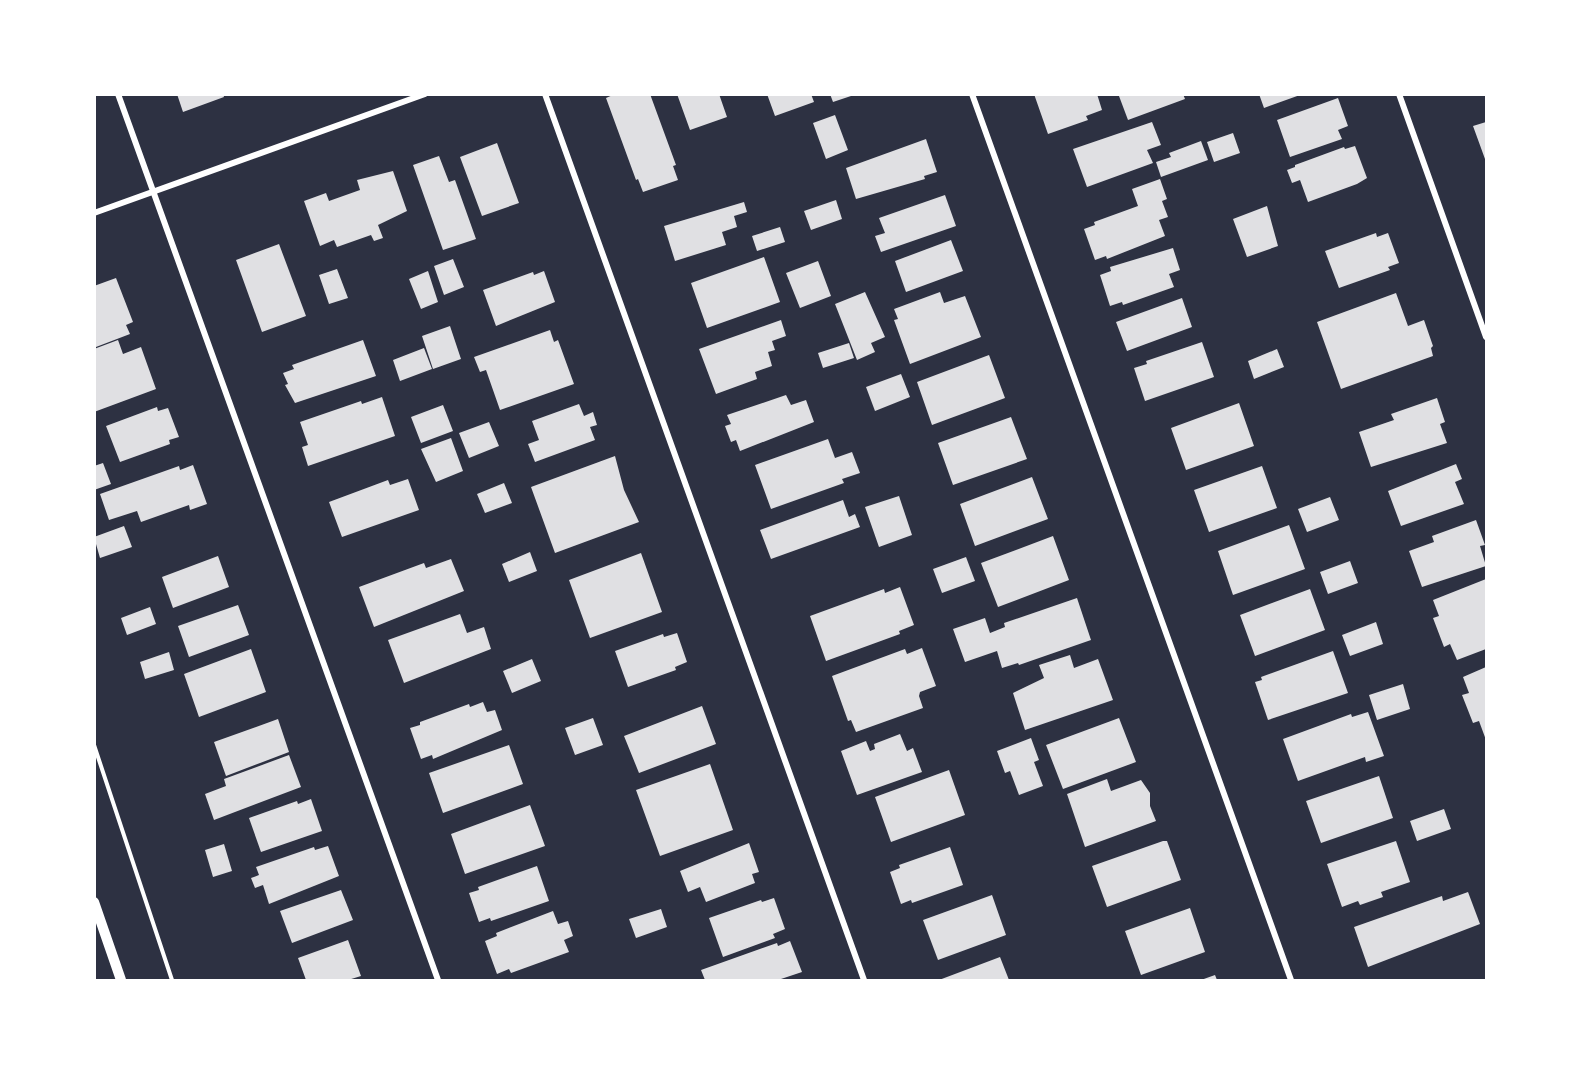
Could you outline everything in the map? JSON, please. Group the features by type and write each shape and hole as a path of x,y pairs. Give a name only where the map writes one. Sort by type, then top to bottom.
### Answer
{"street":[{"path":"118,94 438,981"},
{"path":"94,213 425,94"},
{"path":"545,94 864,981"},
{"path":"972,94 1292,981"},
{"path":"1399,94 1486,337"},
{"path":"94,902 121,981"}],"path":[{"path":"94,745 172,981"}],"building":[{"path":"177,94 223,94 224,97 183,112"},
{"path":"615,94 650,94 676,165 673,166 678,180 643,192 638,179 636,180 606,98"},
{"path":"677,94 719,94 727,117 690,130"},
{"path":"767,94 811,94 814,102 775,116"},
{"path":"830,94 854,94 854,95 833,102"},
{"path":"1034,94 1097,94 1102,110 1086,116 1088,120 1048,134"},
{"path":"1124,94 1183,94 1185,99 1128,120 1119,96"},
{"path":"1259,94 1300,94 1300,95 1264,108"},
{"path":"1338,98 1348,126 1338,130 1342,139 1290,157 1277,120"},
{"path":"835,115 848,150 826,159 813,123"},
{"path":"1152,122 1161,145 1147,150 1153,163 1087,187 1073,149"},
{"path":"1486,122 1486,159 1485,159 1473,126"},
{"path":"1233,133 1240,153 1214,162 1207,142"},
{"path":"926,139 937,172 924,176 925,179 856,199 846,168"},
{"path":"1201,141 1208,160 1161,177 1156,162 1171,157 1169,153"},
{"path":"497,143 519,203 482,216 460,157"},
{"path":"1355,146 1367,178 1308,202 1300,180 1292,183 1287,170 1344,147 1345,149"},
{"path":"439,156 449,182 455,180 476,239 443,250 413,165"},
{"path":"393,171 407,211 378,225 383,238 374,241 371,235 337,247 334,240 320,246 304,201 326,193 329,201 360,190 357,180"},
{"path":"1160,179 1167,199 1162,201 1168,217 1159,220 1165,236 1107,259 1106,256 1095,260 1084,229 1095,225 1094,222 1138,206 1132,189"},
{"path":"945,195 956,226 881,252 875,236 885,233 879,218"},
{"path":"836,200 842,219 811,230 804,211"},
{"path":"744,202 747,212 734,216 737,227 722,232 726,245 675,261 664,226"},
{"path":"1267,206 1278,246 1247,257 1233,219"},
{"path":"780,227 785,242 757,251 752,236"},
{"path":"1376,233 1377,237 1388,233 1399,263 1388,267 1390,270 1339,288 1325,251"},
{"path":"951,240 963,271 906,292 895,261"},
{"path":"279,244 306,316 262,332 236,260"},
{"path":"1173,248 1180,270 1169,274 1174,287 1123,305 1122,302 1110,306 1100,275 1111,271 1110,267"},
{"path":"764,257 780,302 707,328 691,283"},
{"path":"453,259 464,287 444,295 434,266"},
{"path":"818,261 831,296 800,308 786,273"},
{"path":"337,269 348,298 329,304 319,275"},
{"path":"428,271 438,302 421,309 409,279"},
{"path":"544,271 555,302 496,326 483,290 533,272 534,275"},
{"path":"116,278 133,322 126,325 130,334 96,347 94,286"},
{"path":"865,292 885,337 871,343 875,352 857,360 835,304"},
{"path":"940,292 944,303 965,296 981,337 910,364 894,320 898,319 894,309"},
{"path":"1396,293 1408,326 1424,320 1433,346 1431,348 1433,356 1341,389 1317,322"},
{"path":"1182,298 1192,327 1127,351 1116,322"},
{"path":"781,320 786,336 772,341 775,350 768,352 772,366 755,372 757,379 716,394 699,349"},
{"path":"450,326 461,359 433,369 422,336"},
{"path":"550,330 554,342 558,340 574,384 500,410 486,370 480,372 474,357"},
{"path":"118,340 123,354 141,347 156,389 94,412 94,349"},
{"path":"363,340 376,376 295,403 285,385 288,384 283,373 294,369 292,365"},
{"path":"1202,342 1214,377 1145,401 1134,368 1147,364 1146,361"},
{"path":"849,343 854,358 823,368 818,353"},
{"path":"424,348 432,369 400,381 393,360"},
{"path":"1277,349 1284,367 1254,379 1248,361"},
{"path":"989,355 1005,398 932,425 917,382"},
{"path":"901,374 910,397 875,411 866,387"},
{"path":"786,395 791,405 806,400 814,422 740,451 736,440 731,442 725,426 731,424 727,415"},
{"path":"382,397 395,436 308,466 302,447 308,445 300,422 361,401 362,404"},
{"path":"1437,398 1445,422 1440,424 1447,443 1371,467 1359,432 1394,420 1391,414"},
{"path":"1239,403 1254,446 1186,470 1171,428"},
{"path":"579,404 584,416 593,412 597,425 590,427 595,440 535,462 528,444 539,440 532,421"},
{"path":"443,405 453,431 421,443 411,417"},
{"path":"157,407 158,411 168,408 179,437 169,440 170,444 120,462 106,426"},
{"path":"1011,417 1027,459 953,485 938,443"},
{"path":"489,422 499,446 469,458 459,433"},
{"path":"451,438 463,471 436,482 421,449"},
{"path":"828,439 835,458 852,452 860,473 842,479 844,483 771,509 755,465"},
{"path":"615,456 624,490 639,522 555,553 531,487"},
{"path":"103,463 111,484 94,490 94,466"},
{"path":"1456,464 1462,479 1455,482 1464,504 1401,526 1388,491"},
{"path":"193,465 207,504 190,510 189,505 141,522 137,511 109,520 100,494 179,466 180,470"},
{"path":"1262,466 1277,508 1209,532 1194,490"},
{"path":"1032,477 1048,519 975,546 960,504"},
{"path":"408,479 419,510 342,537 329,502 388,480 390,485"},
{"path":"504,483 512,503 485,513 477,494"},
{"path":"899,496 912,535 879,547 865,507"},
{"path":"1330,497 1339,520 1307,532 1298,509"},
{"path":"843,500 849,517 855,514 860,527 771,559 760,530"},
{"path":"1476,520 1485,545 1480,546 1486,566 1422,587 1409,551 1434,542 1432,536"},
{"path":"1289,525 1305,569 1233,595 1218,551"},
{"path":"124,526 132,547 100,558 94,537"},
{"path":"1053,536 1069,580 998,607 981,563"},
{"path":"530,552 537,571 509,582 502,564"},
{"path":"641,553 662,612 590,638 569,580"},
{"path":"218,556 229,587 173,608 162,577"},
{"path":"966,557 975,581 942,593 933,569"},
{"path":"451,559 464,591 374,627 359,587 424,563 426,568"},
{"path":"1350,561 1358,583 1328,594 1320,572"},
{"path":"1486,579 1486,649 1457,660 1450,644 1444,647 1433,618 1439,616 1433,600"},
{"path":"900,587 914,625 899,631 900,634 826,661 810,616 884,589 885,593"},
{"path":"1310,589 1325,630 1255,656 1240,615"},
{"path":"1077,598 1091,640 1019,665 1018,663 1002,668 997,651 965,662 953,629 985,618 990,633 1005,627 1004,623"},
{"path":"238,605 249,635 189,657 178,626"},
{"path":"150,607 156,624 127,635 121,618"},
{"path":"460,614 467,633 484,627 491,649 404,683 388,640"},
{"path":"1376,622 1383,644 1350,656 1342,635"},
{"path":"677,633 687,662 675,667 676,670 628,687 615,651 663,634 664,637"},
{"path":"922,648 936,686 920,692 923,708 856,732 851,720 848,721 832,676 905,649 907,654"},
{"path":"251,649 266,692 199,717 184,674"},
{"path":"1333,651 1348,693 1268,720 1255,682 1262,680 1261,677"},
{"path":"169,652 174,670 145,679 140,662"},
{"path":"1070,655 1074,668 1098,659 1113,700 1025,730 1013,693 1044,678 1039,665"},
{"path":"532,659 541,681 512,693 503,671"},
{"path":"1486,667 1486,740 1479,721 1473,723 1462,695 1469,693 1463,677"},
{"path":"1403,684 1410,709 1377,720 1369,695"},
{"path":"483,702 487,712 495,710 502,730 433,759 432,755 421,759 410,728 469,704 470,707"},
{"path":"702,706 716,744 639,773 624,736"},
{"path":"1368,712 1384,756 1366,762 1365,757 1298,781 1283,739 1351,714 1352,717"},
{"path":"593,718 603,745 575,755 565,728"},
{"path":"1119,718 1136,762 1063,789 1046,745"},
{"path":"278,719 289,752 226,776 214,742"},
{"path":"900,734 907,751 913,748 922,772 857,795 841,751 866,741 870,751 875,749 874,744"},
{"path":"1031,738 1039,760 1034,762 1043,786 1019,795 1010,771 1005,773 997,751"},
{"path":"509,745 523,784 443,813 429,773"},
{"path":"289,755 301,787 214,820 205,794 226,786 224,779"},
{"path":"710,764 733,830 660,856 636,790"},
{"path":"949,770 965,815 891,842 875,797"},
{"path":"1379,776 1393,818 1321,843 1306,801"},
{"path":"1107,779 1111,791 1141,780 1150,793 1150,806 1156,821 1085,847 1067,794"},
{"path":"311,799 322,831 261,852 249,818 297,801 298,804"},
{"path":"530,805 545,846 465,874 451,834"},
{"path":"1444,809 1451,829 1417,841 1410,821"},
{"path":"1167,841 1181,880 1107,907 1092,866"},
{"path":"1396,841 1410,882 1381,892 1383,897 1360,905 1358,901 1342,907 1327,864"},
{"path":"749,843 759,872 752,874 755,883 706,902 700,887 688,892 680,871"},
{"path":"224,844 232,871 213,877 205,850"},
{"path":"328,846 339,876 269,904 263,885 255,888 251,878 259,875 256,867 314,847 315,850"},
{"path":"950,847 963,885 912,903 911,900 901,904 890,872 900,868 899,865"},
{"path":"537,866 549,901 491,921 490,918 479,922 469,893 479,890 478,887"},
{"path":"341,890 353,920 292,943 280,911"},
{"path":"1468,892 1480,924 1368,967 1354,927 1442,896 1443,901"},
{"path":"992,895 1006,935 938,960 923,920"},
{"path":"774,898 785,929 773,934 775,938 723,957 709,918 761,900 762,902"},
{"path":"1190,908 1205,952 1141,975 1125,931"},
{"path":"661,909 667,927 636,938 629,919"},
{"path":"553,911 558,924 568,921 573,936 564,940 569,952 511,973 509,969 497,974 485,941 497,936 496,933"},
{"path":"348,940 361,976 348,980 306,980 298,958"},
{"path":"790,941 802,972 778,980 705,980 701,970 777,943 778,946"},
{"path":"1000,957 1009,980 939,980"},
{"path":"1215,975 1217,980 1201,980"}]}
